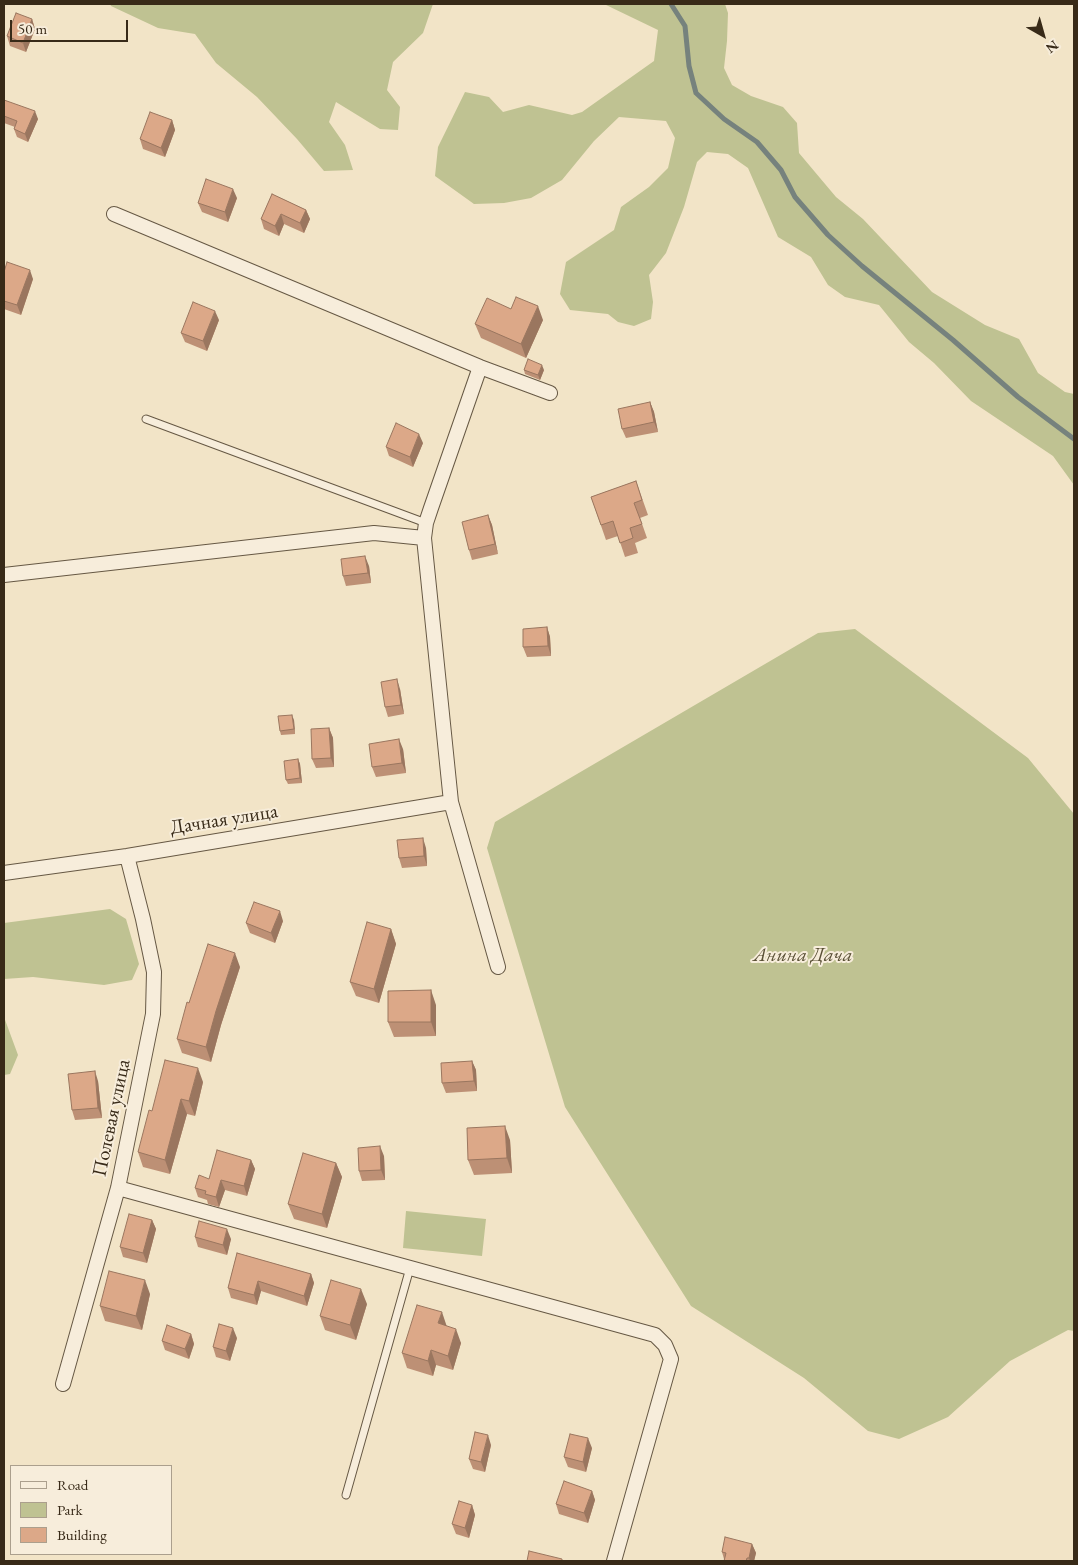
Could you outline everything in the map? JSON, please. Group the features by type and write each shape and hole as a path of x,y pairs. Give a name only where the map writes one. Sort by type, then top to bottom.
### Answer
{"street":[{"path":"114,214 480,367 550,393"},
{"path":"480,367 426,523 424,538 451,802 498,966"},
{"path":"4,575 374,534 424,538"},
{"name":"Дачная улица","path":"4,873 127,856 451,802"},
{"name":"Полевая улица","path":"63,1384 118,1188 154,1014 154,972 127,856"},
{"path":"118,1188 655,1335 665,1345 671,1359 614,1561"}],"lane":[{"path":"146,419 426,523"},
{"path":"346,1495 410,1268"}],"green space":[{"path":"110,4 433,4 423,33 393,62 387,90 400,107 398,130 380,129 336,102 329,122 345,145 353,170 324,171 257,97 216,63 195,34 158,28"},
{"path":"604,4 725,4 728,13 724,68 732,85 751,96 783,107 797,123 799,153 836,197 863,219 932,292 985,325 1019,339 1038,373 1065,392 1074,394 1074,485 1053,456 971,401 934,363 909,342 879,305 845,297 828,285 811,257 778,237 748,168 728,154 707,152 697,162 684,207 666,253 649,275 653,302 651,319 634,326 618,322 608,314 570,310 560,294 566,262 614,230 621,207 649,187 668,168 675,138 666,121 619,117 594,141 562,180 531,198 504,203 474,204 435,176 438,147 465,92 489,97 503,112 529,105 572,115 582,112 654,61 658,30"},
{"name":"Анина Дача","path":"855,629 1028,758 1074,814 1074,1331 1068,1330 1010,1361 948,1417 899,1439 868,1431 804,1378 691,1306 565,1107 487,848 495,822 818,633"},
{"path":"110,909 126,919 139,964 132,980 104,985 33,977 4,979 4,923"},
{"path":"4,1017 18,1055 10,1074 4,1075"},
{"path":"406,1211 486,1219 482,1256 403,1248"}],"building":[{"path":"16,13 32,19 23,43 7,36"},
{"path":"4,100 35,111 25,134 14,129 17,121 4,116"},
{"path":"150,112 172,120 161,148 140,139"},
{"path":"206,179 233,189 225,212 198,203"},
{"path":"272,194 306,210 300,223 281,214 275,226 261,219"},
{"path":"7,262 30,270 17,305 4,301 4,272"},
{"path":"516,297 538,306 521,344 475,324 487,298 511,309"},
{"path":"193,302 215,311 203,341 181,333"},
{"path":"528,359 542,365 538,375 524,370"},
{"path":"650,402 654,422 622,429 618,409"},
{"path":"396,423 419,434 410,457 386,447"},
{"path":"636,481 642,500 634,503 642,524 630,528 633,538 620,543 613,521 601,525 591,497"},
{"path":"488,515 495,544 469,550 462,522"},
{"path":"365,556 368,573 343,576 341,559"},
{"path":"547,627 548,646 523,647 523,629"},
{"path":"397,679 401,705 385,707 381,682"},
{"path":"292,715 294,729 280,731 278,716"},
{"path":"329,728 331,758 312,759 311,729"},
{"path":"399,739 402,763 372,767 369,744"},
{"path":"298,759 300,778 286,780 284,761"},
{"path":"423,838 424,856 399,858 397,840"},
{"path":"254,902 280,911 271,933 246,923"},
{"path":"367,922 391,929 374,989 350,982"},
{"path":"208,944 235,953 206,1047 177,1039 187,1002 189,1003"},
{"path":"431,990 431,1022 388,1022 388,991"},
{"path":"165,1060 198,1068 189,1101 181,1099 165,1160 138,1152 149,1110 152,1111"},
{"path":"472,1061 474,1081 442,1083 441,1063"},
{"path":"95,1071 98,1108 72,1110 68,1074"},
{"path":"505,1126 507,1158 468,1160 467,1128"},
{"path":"380,1146 381,1170 359,1171 358,1148"},
{"path":"217,1150 251,1160 244,1186 221,1180 216,1197 205,1194 206,1191 195,1188 199,1175 209,1179"},
{"path":"303,1153 336,1163 322,1214 288,1204"},
{"path":"129,1214 152,1220 143,1253 120,1247"},
{"path":"199,1221 227,1229 223,1245 195,1237"},
{"path":"237,1253 311,1274 304,1296 258,1281 254,1295 228,1288"},
{"path":"109,1271 145,1280 136,1316 100,1306"},
{"path":"331,1280 361,1289 350,1325 320,1316"},
{"path":"417,1305 442,1312 438,1323 456,1329 448,1356 431,1350 428,1361 402,1353"},
{"path":"219,1324 233,1328 226,1351 213,1347"},
{"path":"167,1325 191,1334 185,1349 162,1341"},
{"path":"475,1432 488,1435 481,1462 469,1459"},
{"path":"570,1434 588,1438 583,1462 564,1457"},
{"path":"564,1481 592,1491 584,1513 556,1504"},
{"path":"459,1501 472,1505 465,1528 452,1524"},
{"path":"725,1537 752,1544 749,1558 746,1561 724,1561 726,1553 722,1552"},
{"path":"529,1551 562,1559 562,1561 527,1561"}],"waterway":[{"path":"671,4 685,26 689,66 696,93 724,119 757,142 781,170 795,197 828,235 862,266 953,340 1018,397 1074,439"}]}
